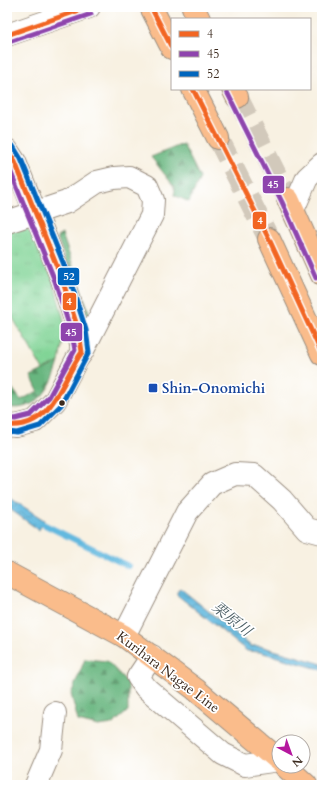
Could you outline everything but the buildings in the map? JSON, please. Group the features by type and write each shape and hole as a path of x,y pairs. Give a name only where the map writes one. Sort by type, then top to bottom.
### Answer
{"main road":[{"path":"152,7 171,46"},
{"path":"193,7 198,18"},
{"path":"194,90 218,138"},
{"path":"290,204 322,275"},
{"path":"269,239 322,354"},
{"name":"Kurihara Nagae Line","path":"7,573 124,636 195,688 271,753"},
{"path":"294,774 306,785"}],"street":[{"path":"7,35 89,7"},
{"path":"7,150 15,162 36,212 64,287 79,332 82,352"},
{"path":"290,204 307,178 322,164"},
{"path":"7,222 67,202 97,182 114,178 129,177 147,186 153,200 152,215 82,352 76,359 55,401 35,421 16,426 7,425"},
{"path":"124,636 187,512 212,484 235,474 254,475 282,500 307,530 322,533"},
{"path":"152,656 138,677 146,688 223,754 245,765 271,761"},
{"path":"36,785 51,750 55,713"}],"green space":[{"path":"183,144 200,178 189,202 174,195 175,190 173,185 151,157"},
{"path":"7,228 27,229 35,237 53,280 63,317 65,329 59,362 43,370 7,308"},
{"path":"62,234 90,314 89,316 85,315 57,237"},
{"path":"59,362 52,380 42,396 27,406 18,408 7,407 7,391 12,388 21,400 38,391 31,376"},
{"path":"85,659 107,661 128,683 128,711 113,724 98,726 78,721 71,694"}],"water":[{"path":"7,496 44,520 39,530 7,507"},
{"path":"180,588 251,646 260,646 322,664 322,670 260,652 247,651 176,594"}],"waterway":[{"name":"栗原川","path":"37,521 128,566"}],"tunnel":[{"path":"237,97 288,199"},
{"path":"218,138 269,239"}],"transit line":[{"name":"4","path":"7,35 89,7"},
{"name":"4","path":"151,7 171,46"},
{"name":"45","path":"9,42 91,14"},
{"name":"4","path":"194,90 269,239 322,354"},
{"name":"45","path":"227,92 282,202 316,278"},
{"name":"52","path":"7,432 17,433 40,426 61,405 89,352 86,330 69,277 21,159 13,146"},
{"name":"4","path":"7,150 15,162 62,279 79,332 82,352 54,401 45,412 35,420 22,424 7,425"},
{"name":"45","path":"7,163 55,281 72,334 75,350 49,397 31,415 15,419 8,418"}],"place":[{"name":"Shin-Onomichi","path":"153,388"}]}
